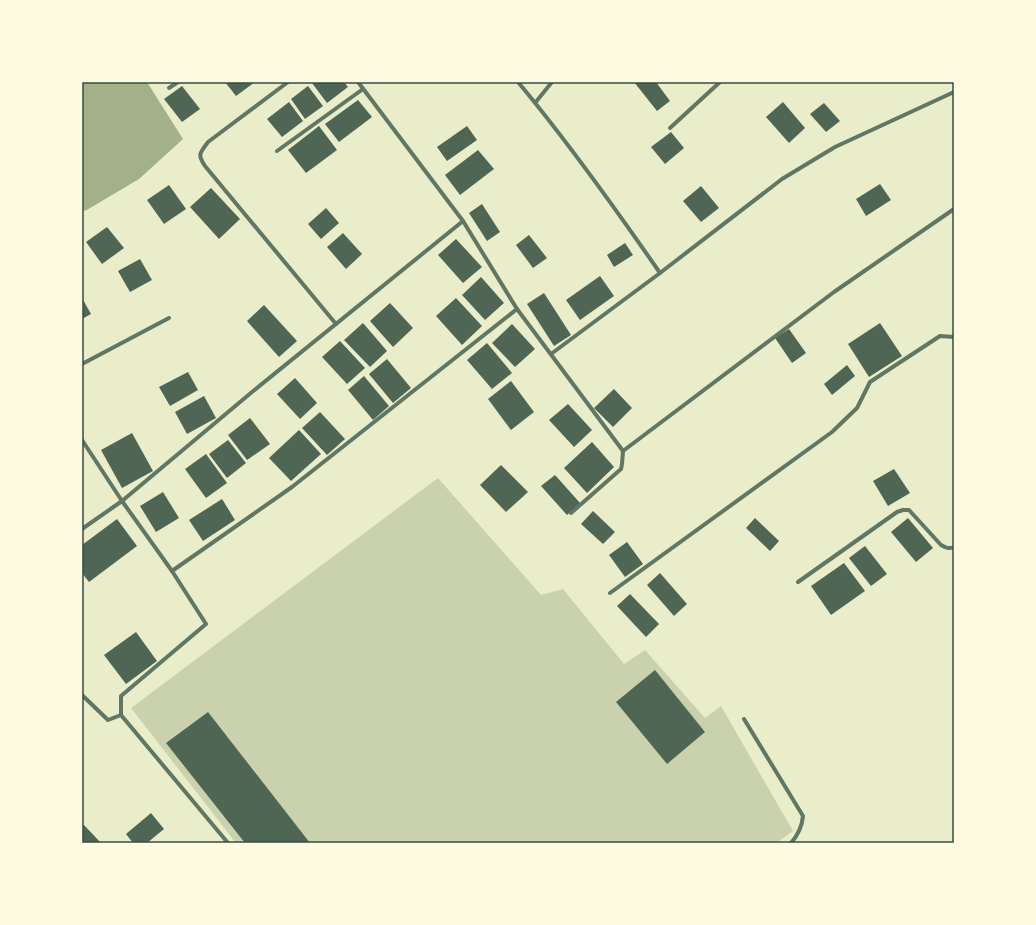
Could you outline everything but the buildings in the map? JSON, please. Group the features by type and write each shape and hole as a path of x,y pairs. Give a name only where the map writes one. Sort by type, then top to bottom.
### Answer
{"street":[{"path":"169,88 178,82"},
{"path":"288,82 208,142 201,152 200,157 205,166 336,324"},
{"path":"358,82 463,221 517,309 622,452 621,469 571,513"},
{"path":"518,82 617,212 660,273"},
{"path":"535,103 552,82"},
{"path":"670,128 720,82"},
{"path":"277,151 363,89"},
{"path":"550,354 660,273 782,179 835,147 954,92"},
{"path":"622,452 834,292 954,209"},
{"path":"82,530 122,501 252,392 463,221"},
{"path":"172,571 292,487 517,309"},
{"path":"82,364 169,318"},
{"path":"610,593 832,432 857,408 870,382 940,336 954,337"},
{"path":"82,440 122,501 172,571 206,624 121,696 121,715 228,843"},
{"path":"798,582 897,512 903,510 908,510 941,545 946,548 954,547"},
{"path":"82,695 108,720 121,715"},
{"path":"744,719 803,816 802,825 798,834 791,843"}],"shaded area":[{"path":"82,82 147,82 183,139 139,179 85,211 82,208"},
{"path":"438,478 541,595 563,589 624,664 645,650 705,718 721,706 793,831 776,843 236,843 131,708"}]}
